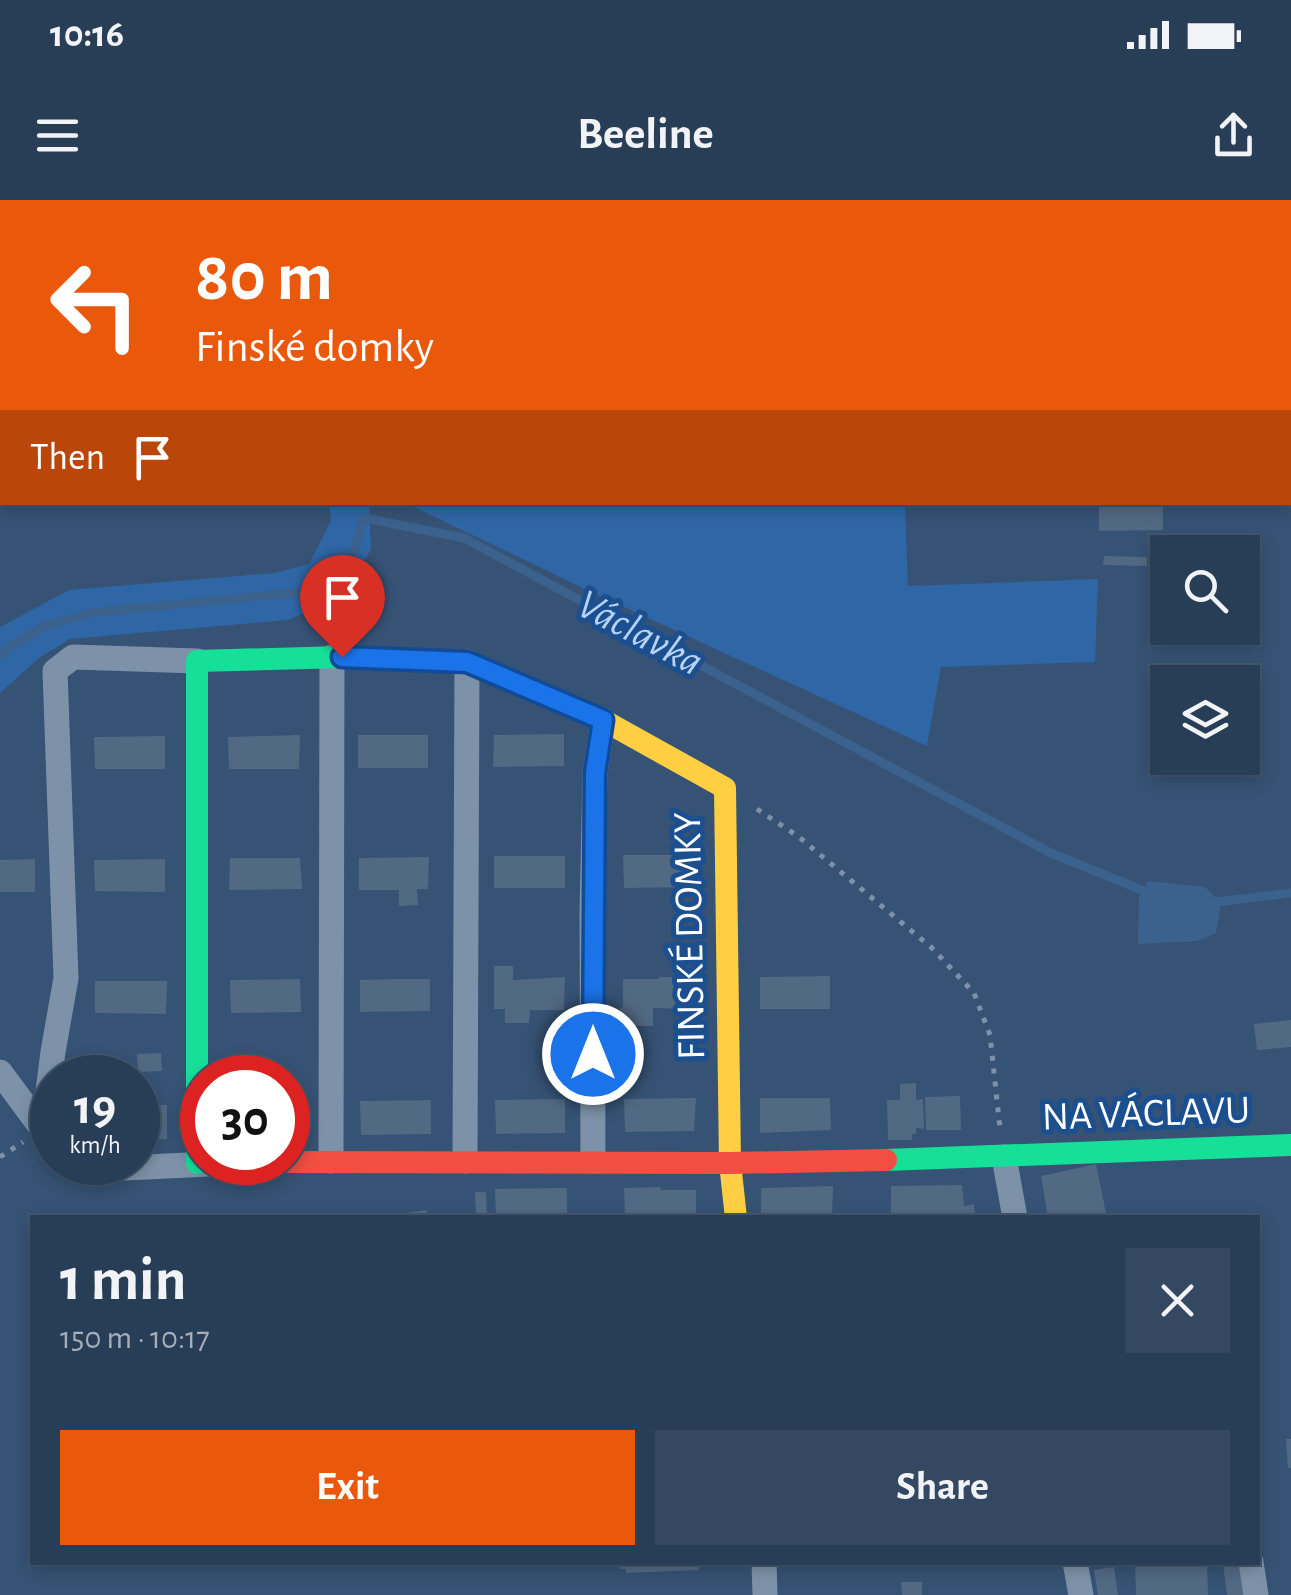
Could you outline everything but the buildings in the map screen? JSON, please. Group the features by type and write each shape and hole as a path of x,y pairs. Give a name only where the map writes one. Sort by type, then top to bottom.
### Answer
{"street":[{"name":"FINSKÉ DOMKY","path":"53,1055 66,978 55,671 73,657 197,661 332,657 467,662 603,720 726,788 730,1163 736,1215"},
{"path":"331,1161 332,657"},
{"path":"196,1055 197,661"},
{"path":"465,1161 467,662"},
{"path":"593,1161 595,773 603,720"},
{"path":"0,1072 30,1111"},
{"name":"NA VÁCLAVU","path":"1004,1157 1291,1145"},
{"path":"310,1161 730,1163 1004,1157 1014,1215"},
{"path":"764,1565 765,1595"},
{"path":"1075,1565 1080,1595"},
{"path":"1251,1565 1256,1595"}],"path":[{"path":"726,788 814,849 932,948 974,992 990,1035 1004,1157"}],"shaded area":[{"path":"329,505 369,505 371,549 345,595 288,620 70,639 39,658 0,693 0,627 69,590 275,573 309,564 331,521"},
{"path":"905,505 908,586 1098,579 1095,662 941,667 927,746 412,506"},
{"path":"1148,881 1205,887 1221,903 1216,933 1197,941 1138,944 1139,896"}],"waterway":[{"name":"Václavka","path":"0,655 45,626 90,613 302,592 352,558 364,518 464,538 1049,852 1151,894"},
{"name":"Václavka","path":"1209,903 1291,893"}],"traffic: fast":[{"path":"197,1055 197,661 397,659"},
{"path":"886,1160 1291,1145"}],"traffic: slow":[{"path":"397,659 467,662 603,720 725,788 730,1163 736,1215"}],"traffic: jam":[{"path":"310,1162 886,1160"}],"route":[{"path":"342,657 467,662 603,720 595,773 593,1054"}]}
